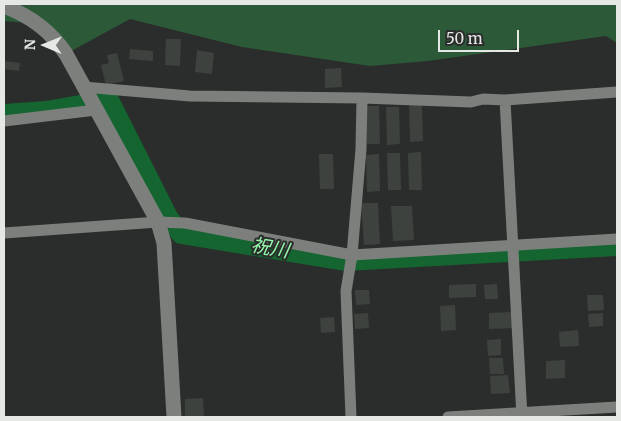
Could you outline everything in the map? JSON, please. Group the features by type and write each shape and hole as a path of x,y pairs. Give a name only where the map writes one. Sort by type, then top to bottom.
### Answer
{"street":[{"path":"4,6 39,24 54,37 158,222 164,243 174,417"},
{"path":"83,86 190,96 362,98 471,102 483,99 505,100 617,92"},
{"path":"351,417 346,291 352,255 361,149 362,98"},
{"path":"505,100 522,415"},
{"path":"4,121 96,110"},
{"path":"4,233 158,222 185,223 352,255 617,239"},
{"path":"448,417 522,415 617,407"}],"green space":[{"path":"4,4 617,4 617,43 606,36 428,61 370,66 242,47 130,19 66,54 39,24 4,21"}],"building":[{"path":"166,39 181,39 180,66 165,65"},
{"path":"130,49 153,51 153,61 129,59"},
{"path":"197,50 214,53 212,74 195,72"},
{"path":"117,53 124,81 106,85 101,65 109,63 107,55"},
{"path":"4,61 20,63 19,71 4,69"},
{"path":"341,68 342,87 325,88 325,69"},
{"path":"409,104 422,104 423,141 410,142"},
{"path":"366,106 379,106 380,144 367,144"},
{"path":"386,107 399,107 400,144 387,145"},
{"path":"421,152 422,190 409,190 408,153"},
{"path":"387,153 400,153 401,190 388,190"},
{"path":"319,154 333,154 334,189 320,189"},
{"path":"379,154 380,191 367,192 366,155"},
{"path":"361,203 378,203 380,244 364,245"},
{"path":"391,206 412,206 414,240 393,241"},
{"path":"476,284 476,297 449,298 449,285"},
{"path":"497,284 498,299 485,299 484,285"},
{"path":"355,290 369,290 370,304 356,305"},
{"path":"587,295 603,295 604,310 588,311"},
{"path":"455,305 456,330 441,331 440,306"},
{"path":"512,312 513,328 489,329 489,313"},
{"path":"368,313 369,328 355,329 354,314"},
{"path":"603,313 603,326 589,327 588,314"},
{"path":"334,317 335,332 321,333 320,318"},
{"path":"578,330 579,346 560,347 559,332"},
{"path":"501,339 501,355 488,356 487,340"},
{"path":"489,358 503,358 504,374 490,374"},
{"path":"565,360 565,378 546,379 546,361"},
{"path":"508,375 510,393 491,394 490,376"},
{"path":"203,398 204,417 185,417 185,399"}],"waterway":[{"name":"祝川","path":"4,114 46,111 109,100 168,217 181,234 345,261 617,246"}]}
